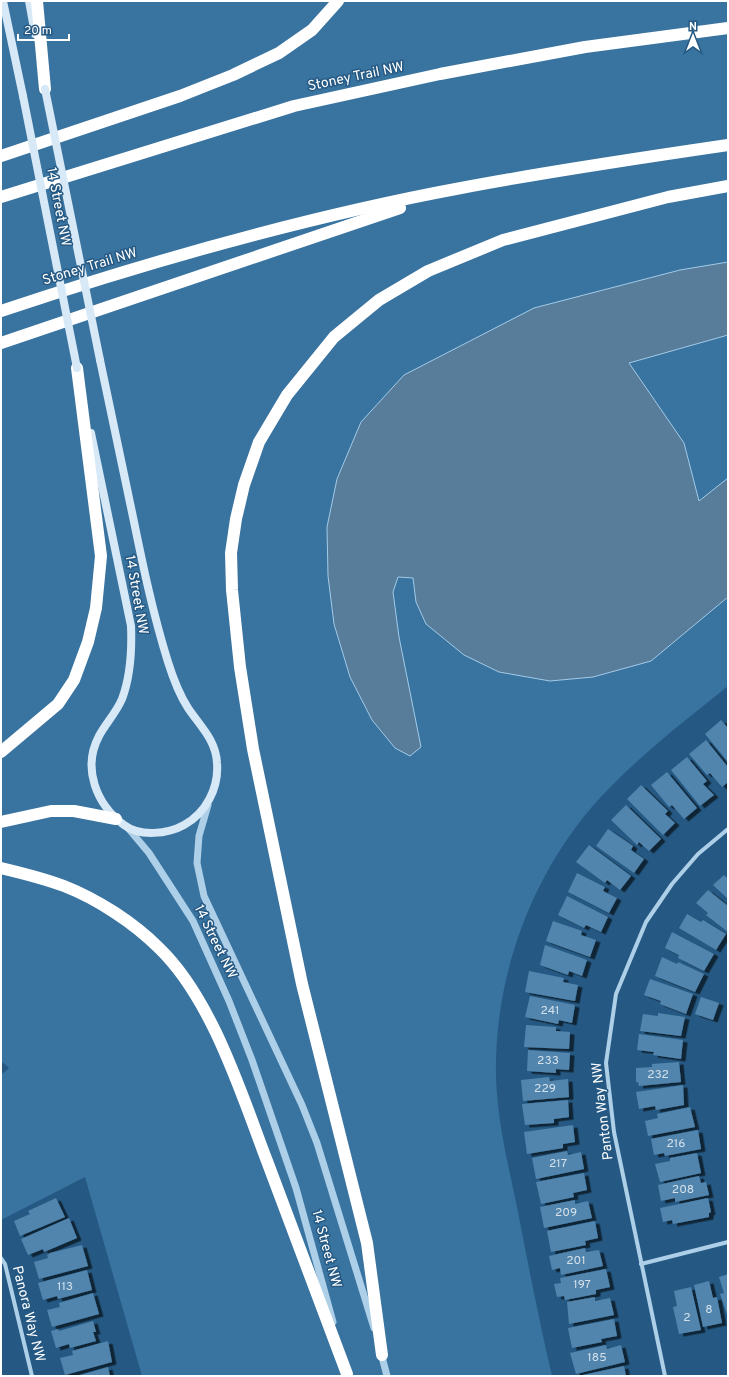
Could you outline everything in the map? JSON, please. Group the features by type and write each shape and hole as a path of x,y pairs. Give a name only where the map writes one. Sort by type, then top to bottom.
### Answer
{"highway":[{"path":"37,1 45,90"},
{"path":"1,156 180,96 280,53 312,30 338,1"},
{"name":"Stoney Trail NW","path":"1,197 294,106 440,74 585,47 728,28"},
{"name":"Stoney Trail NW","path":"1,312 150,265 308,221 459,188 557,170 728,145"},
{"path":"382,1355 367,1243 302,984 253,749 240,667 232,590 231,553 236,519 244,485 259,442 288,395 334,337 379,300 428,271 503,240 668,197 728,186"},
{"path":"1,343 459,188"},
{"path":"1,752 58,704 74,680 86,648 96,608 101,556 77,368"},
{"path":"1,822 51,811 74,811 116,819"},
{"path":"1,868 51,881 92,900 125,920 159,948 183,975 200,1002 241,1092 347,1375"}],"main road":[{"name":"14 Street NW","path":"3,1 131,626 132,647 128,679 118,708 95,744 92,759 92,772 95,787 101,801 116,819 128,828"},
{"name":"14 Street NW","path":"29,1 45,90 151,601 163,645 180,694 188,709 210,737 215,751 217,763 216,776 208,805"},
{"path":"128,828 161,833 179,828 192,821 208,805"}],"street":[{"name":"14 Street NW","path":"208,805 199,836 197,863 204,896 302,1105 317,1143 382,1355 387,1376"},
{"name":"14 Street NW","path":"128,828 149,853 193,920 238,1023 276,1125 296,1188 347,1375"},
{"name":"Panton Way NW","path":"665,1376 614,1132 606,1063 616,994 646,922 680,874 698,854 728,829"},
{"path":"641,1264 728,1242"},
{"name":"Panora Way NW","path":"1,1258 5,1264 32,1376"}],"shaded area":[{"path":"1,1 728,1 728,686 657,744 606,791 569,837 550,867 533,900 520,933 509,968 501,1004 497,1040 496,1076 498,1109 538,1313 552,1376 142,1376 85,1177 1,1220 1,1075 9,1068 1,1061"},
{"path":"728,262 728,335 629,363 684,443 699,501 728,478 728,597 651,661 593,677 550,681 499,672 464,655 426,624 416,602 413,578 398,577 393,592 399,637 421,747 410,756 395,748 372,720 350,677 334,624 328,576 327,527 337,479 361,422 404,375 534,308 680,270"}],"building":[{"path":"721,720 728,728 728,762 705,734"},
{"path":"706,740 728,767 728,782 722,787 710,773 707,775 689,754"},
{"path":"687,757 707,781 703,784 714,795 700,806 671,770"},
{"path":"667,772 697,808 684,819 672,805 669,807 651,785"},
{"path":"641,785 668,811 665,814 675,823 663,835 627,799"},
{"path":"626,805 661,839 649,851 639,842 637,845 611,820"},
{"path":"608,829 633,846 631,850 644,859 634,873 596,846"},
{"path":"589,845 631,876 620,890 607,880 605,883 576,862"},
{"path":"577,873 605,887 603,891 617,898 609,913 568,892"},
{"path":"724,875 728,879 728,899 713,885"},
{"path":"708,890 728,906 728,932 706,915 708,913 696,903"},
{"path":"567,896 608,917 601,932 586,925 584,928 558,915"},
{"path":"687,914 701,922 703,920 726,934 716,950 679,928"},
{"path":"553,921 582,931 581,935 596,940 590,957 546,941"},
{"path":"672,932 714,954 704,971 678,958 679,955 665,948"},
{"path":"545,945 587,960 582,976 569,971 568,975 540,965"},
{"path":"662,957 677,964 678,962 704,974 695,992 655,976"},
{"path":"529,971 564,978 563,982 578,985 575,1001 525,992"},
{"path":"650,979 693,994 686,1014 660,1004 661,1001 644,995"},
{"path":"530,996 575,1005 572,1023 559,1020 558,1024 525,1017"},
{"path":"701,997 719,1003 713,1020 695,1014"},
{"path":"658,1013 685,1017 681,1036 640,1031 643,1014 658,1016"},
{"path":"526,1025 556,1027 556,1031 570,1032 569,1049 524,1047"},
{"path":"639,1034 683,1040 681,1059 653,1055 654,1052 637,1050"},
{"path":"528,1050 570,1053 569,1070 556,1069 556,1073 527,1071"},
{"path":"679,1062 681,1082 639,1086 638,1082 636,1082 636,1068 652,1067 652,1064"},
{"path":"549,1077 550,1081 568,1079 569,1097 523,1101 521,1080"},
{"path":"683,1085 684,1105 656,1110 655,1106 639,1109 636,1092"},
{"path":"568,1100 569,1117 554,1119 554,1123 525,1125 522,1104"},
{"path":"690,1107 695,1127 648,1136 645,1121 658,1118 657,1114"},
{"path":"573,1125 575,1142 563,1144 563,1148 527,1154 524,1132"},
{"path":"698,1130 701,1149 665,1156 664,1153 654,1155 651,1139"},
{"path":"567,1151 568,1155 581,1152 584,1169 536,1179 532,1158"},
{"path":"697,1153 701,1173 660,1182 655,1164 670,1161 670,1158"},
{"path":"584,1173 587,1190 573,1193 574,1197 541,1204 536,1182"},
{"path":"699,1176 701,1183 706,1182 709,1195 675,1202 675,1198 661,1201 658,1185"},
{"path":"56,1198 65,1217 20,1236 14,1221 30,1214 28,1211"},
{"path":"708,1198 711,1212 709,1213 709,1217 673,1224 672,1220 663,1222 660,1208"},
{"path":"575,1200 575,1204 588,1201 592,1218 544,1228 540,1207"},
{"path":"69,1218 77,1238 44,1252 43,1249 28,1255 21,1239"},
{"path":"595,1221 598,1238 585,1241 586,1245 551,1252 547,1231"},
{"path":"82,1245 88,1266 39,1279 34,1262 48,1258 47,1255 50,1253"},
{"path":"585,1248 586,1252 599,1250 603,1266 561,1275 560,1268 552,1270 549,1256"},
{"path":"606,1269 610,1287 596,1290 596,1294 565,1300 564,1296 557,1297 554,1284 561,1283 560,1278"},
{"path":"87,1270 92,1290 58,1299 57,1296 43,1300 38,1283"},
{"path":"728,1274 728,1317 720,1294 724,1293 719,1277"},
{"path":"709,1281 713,1298 717,1297 722,1323 703,1327 694,1285"},
{"path":"691,1287 701,1330 679,1334 673,1307 677,1306 674,1291"},
{"path":"93,1293 99,1314 52,1327 47,1310 60,1307 59,1303"},
{"path":"595,1297 595,1301 610,1298 614,1315 569,1324 567,1302"},
{"path":"614,1319 617,1336 601,1339 602,1342 572,1348 568,1328"},
{"path":"93,1321 96,1332 93,1332 96,1341 70,1348 69,1344 56,1348 51,1331 58,1329 59,1331"},
{"path":"108,1341 112,1362 65,1375 60,1358 73,1355 72,1351"},
{"path":"606,1345 607,1349 621,1345 625,1362 576,1374 570,1353"},
{"path":"624,1366 626,1376 583,1376 583,1375"},
{"path":"108,1367 110,1376 77,1376"}]}
